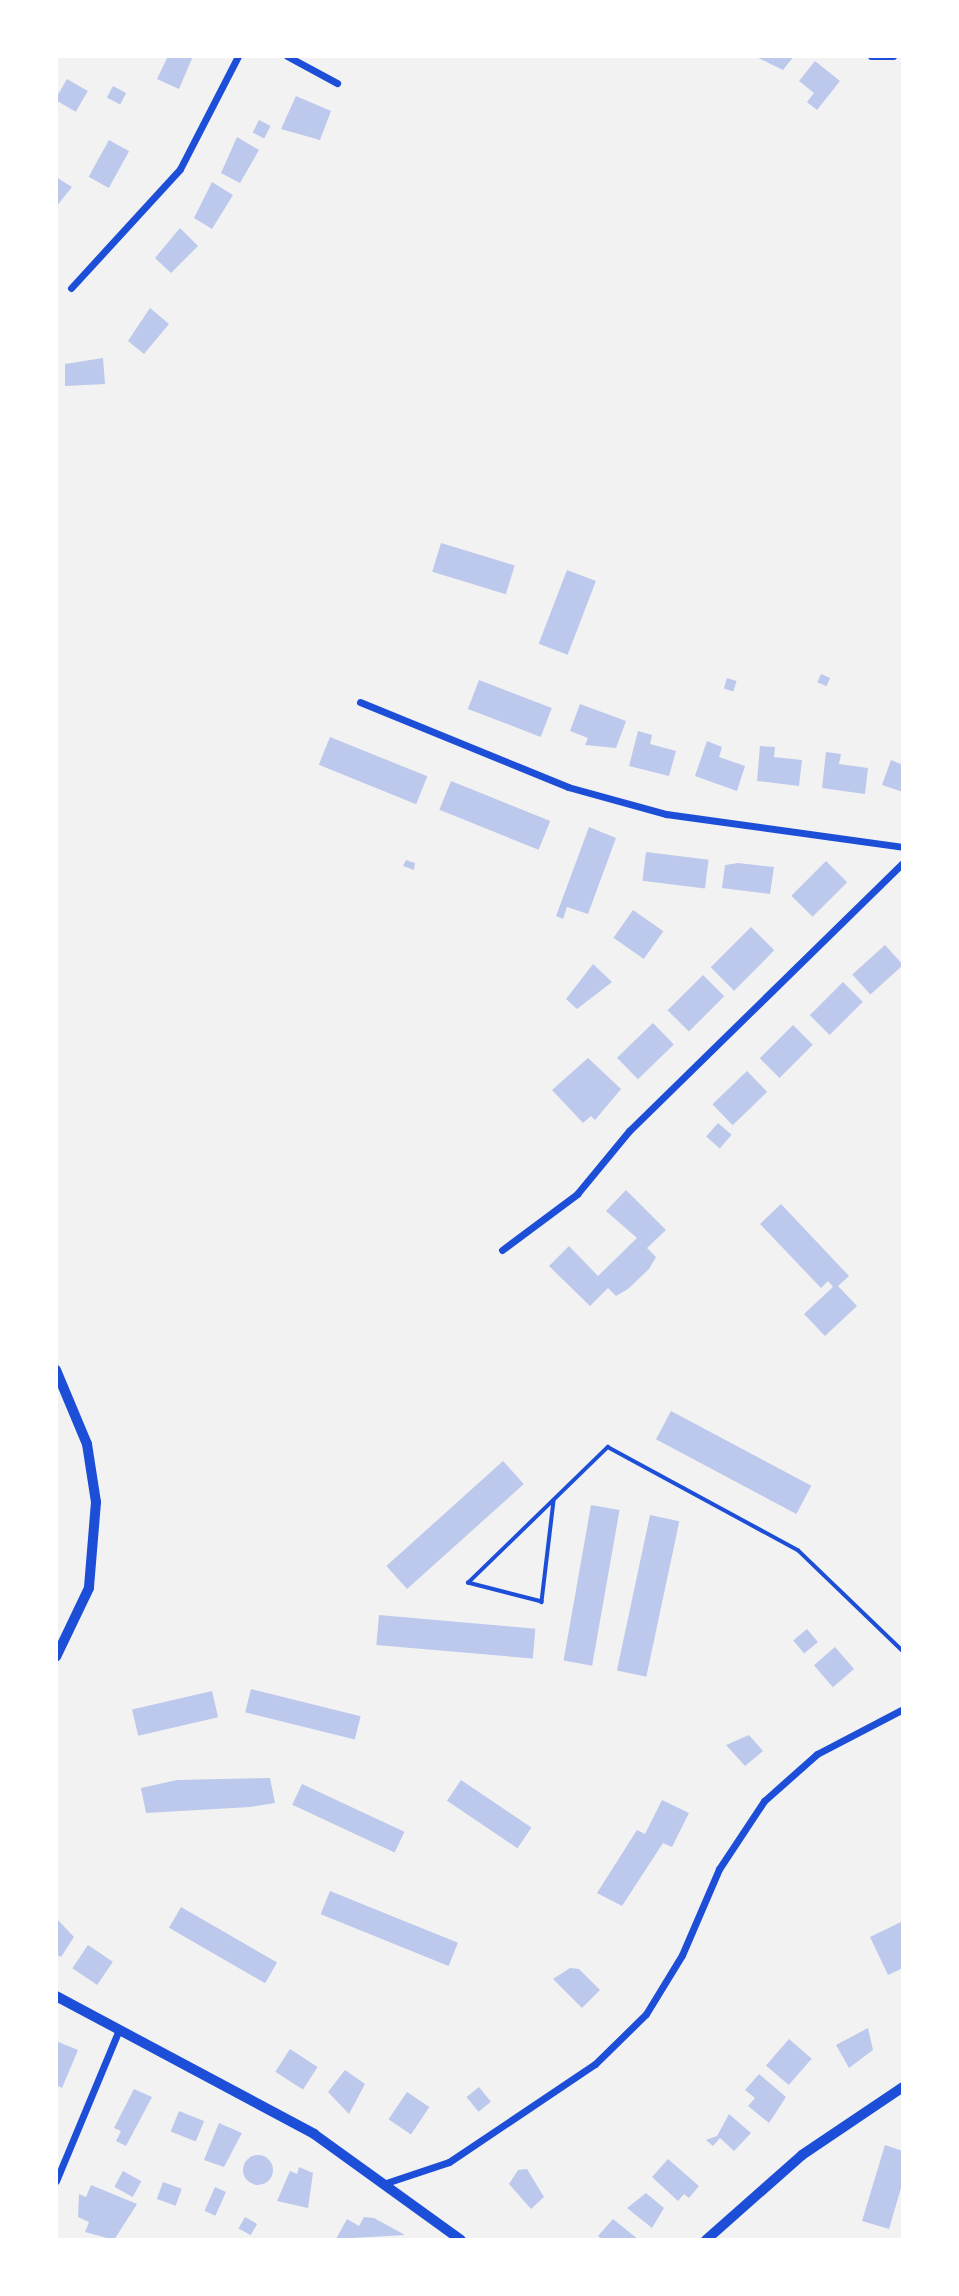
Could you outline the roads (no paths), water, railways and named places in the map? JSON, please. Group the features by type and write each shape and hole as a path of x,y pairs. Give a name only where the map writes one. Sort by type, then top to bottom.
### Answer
{"main road":[{"path":"706,2240 802,2155 903,2087"}],"street":[{"path":"71,288 180,169 238,56"},
{"path":"287,56 337,83"},
{"path":"871,56 889,58"},
{"path":"360,702 568,787 666,814 903,848"},
{"path":"502,1250 577,1194 629,1131 903,863"},
{"path":"56,1370 87,1444 96,1502 89,1588 56,1657"},
{"path":"386,2183 449,2162 596,2064 646,2014 682,1955 719,1869 764,1801 817,1754 903,1709"},
{"path":"56,1996 118,2032 296,2123 386,2183 461,2240"},
{"path":"56,2181 118,2032"}],"lane":[{"path":"554,1501 542,1602 468,1583 608,1447 798,1550 903,1651"}]}
